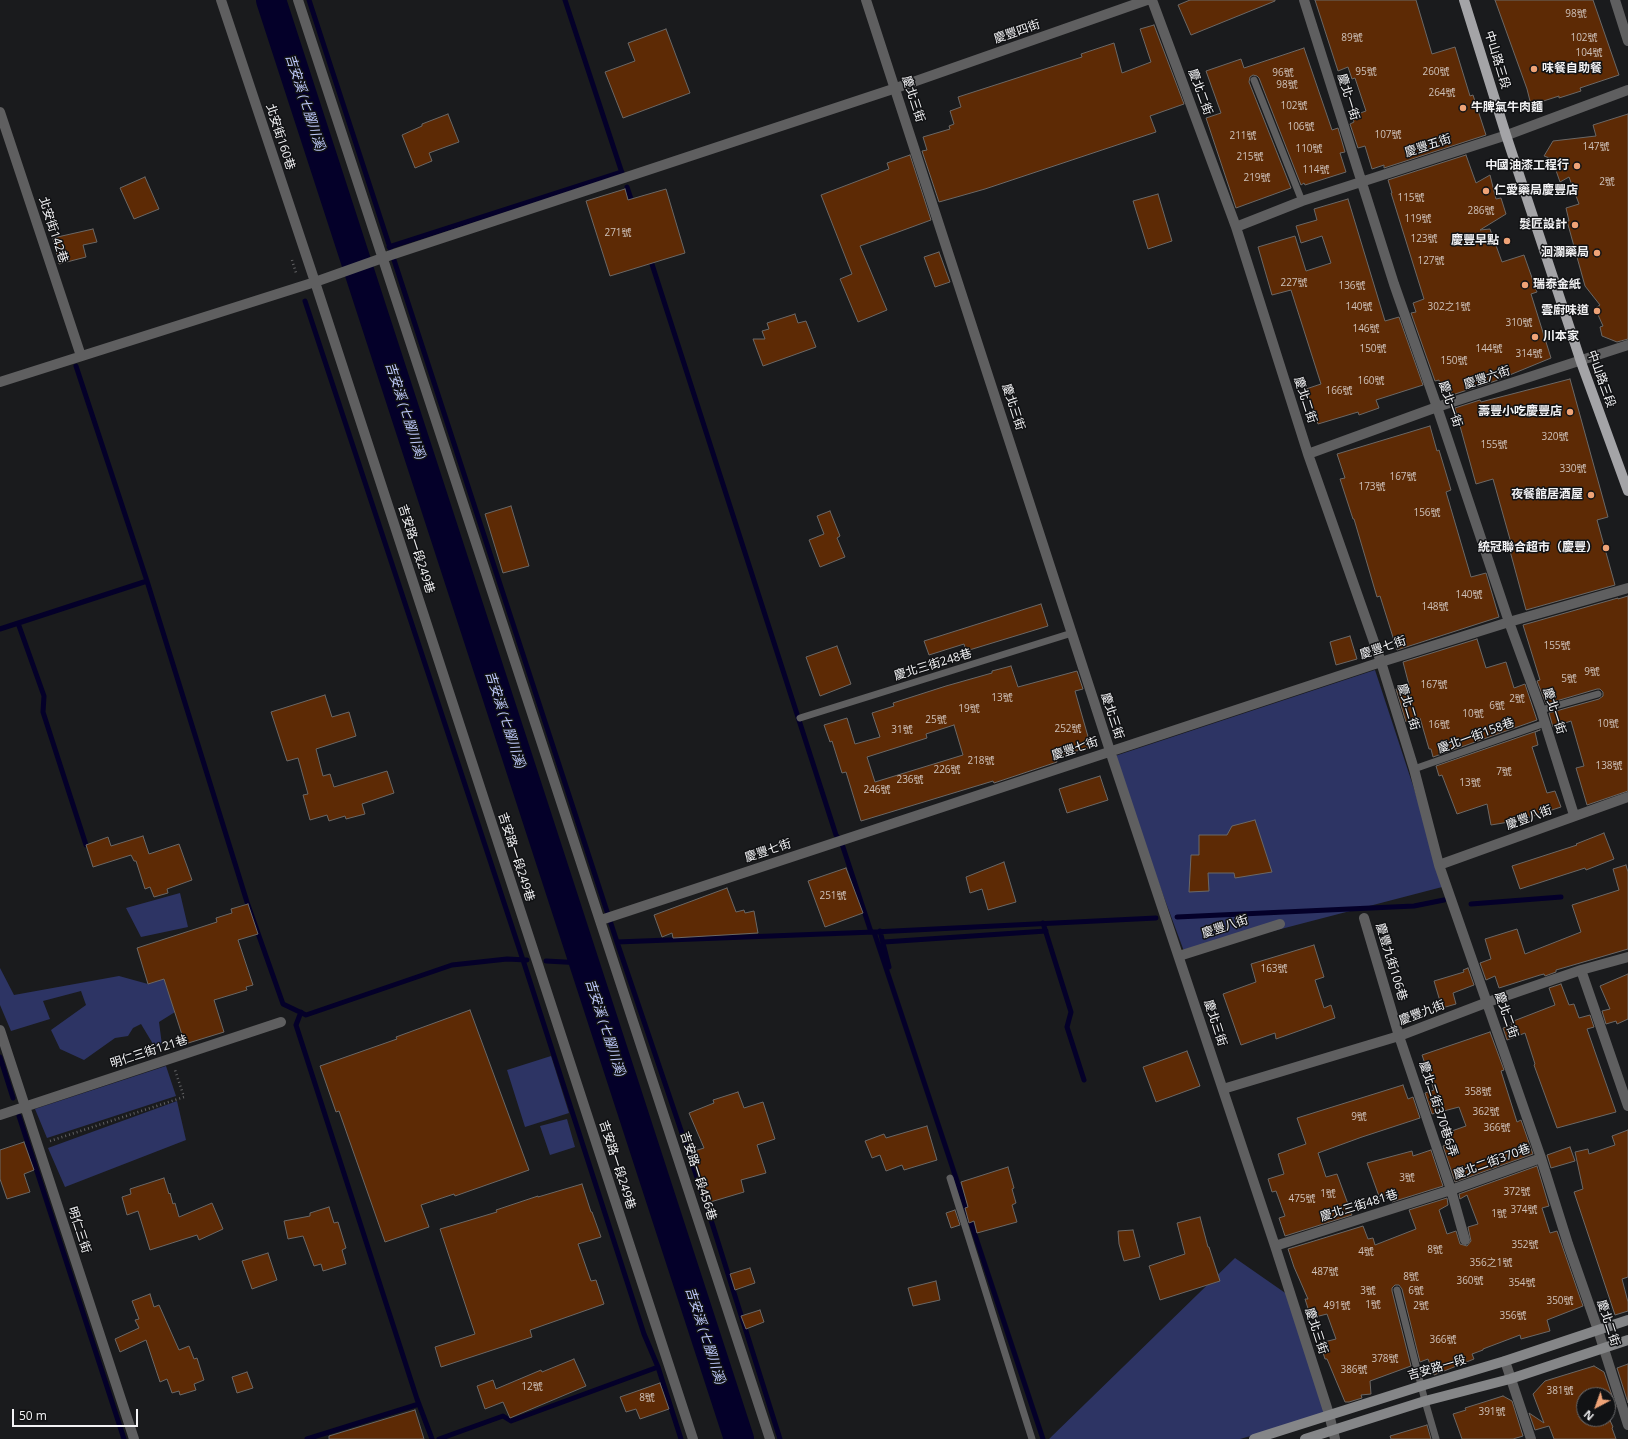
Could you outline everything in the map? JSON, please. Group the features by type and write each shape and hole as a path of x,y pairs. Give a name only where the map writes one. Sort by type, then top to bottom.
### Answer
{"main road":[{"name":"中山路三段","path":"1464,0 1506,135 1581,362 1628,491"}],"street":[{"name":"北安街160巷","path":"221,0 315,282"},
{"name":"吉安路一段456巷","path":"298,0 770,1439"},
{"name":"慶北三街","path":"866,0 896,88 1110,752 1275,1246 1329,1414 1334,1435"},
{"name":"慶豐四街","path":"0,382 315,282 382,258 896,88 1147,0"},
{"name":"慶北二街","path":"1152,0 1236,227 1308,454 1381,662 1414,770 1439,865 1488,1002 1541,1158 1628,1425"},
{"name":"慶北一街","path":"1304,0 1394,284 1509,622 1542,710 1574,815"},
{"path":"1615,0 1628,41"},
{"name":"慶豐五街","path":"1236,227 1302,201 1506,135 1628,90"},
{"name":"北安街142巷","path":"0,112 81,356"},
{"name":"吉安路一段249巷","path":"315,282 693,1439"},
{"name":"慶豐六街","path":"1308,454 1437,407 1581,362 1628,345"},
{"name":"慶豐七街","path":"601,920 1381,662 1509,622 1628,588"},
{"name":"慶豐八街","path":"1439,865 1574,815 1628,797"},
{"name":"慶豐九街106巷","path":"1364,918 1399,1036"},
{"name":"慶豐八街","path":"1179,956 1280,924"},
{"name":"慶豐九街","path":"1223,1089 1399,1036 1488,1002 1581,970 1628,957"},
{"path":"1581,970 1628,1106"},
{"name":"明仁三街121巷","path":"0,1115 281,1022"},
{"name":"明仁三街","path":"0,1030 134,1439"},
{"name":"慶北二街370巷6弄","path":"1399,1036 1451,1190 1465,1240"},
{"name":"慶北二街370巷","path":"1451,1190 1541,1158"},
{"name":"慶北三街481巷","path":"1275,1246 1451,1190"},
{"name":"吉安路一段","path":"1254,1439 1329,1414 1505,1362 1628,1320"},
{"path":"1305,1439 1334,1435 1425,1401 1510,1379 1628,1340"},
{"path":"1505,1362 1531,1439"}],"lane":[{"path":"1254,80 1302,201"},
{"name":"慶北三街248巷","path":"800,718 1072,634"},
{"path":"1542,710 1598,694"},
{"name":"慶北一街158巷","path":"1414,770 1545,723"},
{"path":"950,1178 1032,1439"},
{"path":"1397,1290 1436,1439"}],"path":[{"path":"38,1145 184,1097 171,1059"}],"shaded area":[{"path":"1375,670 1446,886 1185,954 1112,757"},
{"path":"180,893 188,927 141,937 126,908"},
{"path":"0,968 14,995 119,976 148,984 164,979 175,1012 159,1022 162,1045 156,1049 141,1024 133,1028 128,1036 115,1038 84,1060 60,1049 51,1030 86,1005 81,991 43,1001 50,1019 11,1031 0,1005"},
{"path":"551,1056 569,1113 525,1127 507,1070"},
{"path":"166,1066 176,1096 47,1138 35,1109"},
{"path":"177,1101 186,1140 65,1187 48,1148"},
{"path":"567,1119 575,1147 550,1155 540,1126"},
{"path":"1235,1258 1291,1297 1329,1414 1240,1439 1049,1439"}],"building":[{"path":"1190,0 1275,1 1191,35 1178,5"},
{"path":"1315,0 1416,0 1432,54 1455,47 1470,96 1473,95 1486,135 1384,168 1384,165 1372,169 1365,146 1358,148 1350,124 1354,122 1352,116 1366,111 1355,78 1352,79 1348,67 1338,71"},
{"path":"1495,0 1593,0 1619,75 1580,88 1581,91 1531,105 1527,89"},
{"path":"1154,25 1184,104 1150,116 1156,132 985,189 939,202 922,151 927,150 923,137 950,129 949,126 954,124 950,111 961,107 958,97 1082,57 1081,54 1114,43 1122,73 1151,62 1140,29"},
{"path":"666,29 690,93 623,118 605,72 635,61 628,43"},
{"path":"1304,48 1332,130 1338,128 1345,152 1340,153 1346,172 1301,185 1259,78 1253,75 1250,77 1249,82 1291,188 1236,208 1206,118 1221,113 1206,71 1241,59 1244,68"},
{"path":"448,114 459,142 429,153 432,161 415,168 402,135 422,126 422,124"},
{"path":"1628,114 1628,339 1617,342 1602,336 1600,327 1603,326 1595,308 1600,305 1585,286 1567,221 1569,221 1566,208 1579,204 1569,177 1560,182 1552,159 1544,156 1553,141 1596,136 1593,125"},
{"path":"910,155 931,220 860,246 887,310 858,322 840,279 852,274 821,195 889,169 887,163"},
{"path":"1466,155 1476,183 1490,175 1496,199 1501,198 1506,214 1480,230 1490,229 1502,262 1524,255 1537,292 1531,294 1551,358 1495,381 1452,395 1449,387 1441,389 1439,380 1435,381 1411,313 1416,312 1413,303 1424,299 1388,180"},
{"path":"145,177 159,209 134,219 120,188"},
{"path":"625,189 628,200 666,189 685,253 610,276 586,201"},
{"path":"1158,194 1172,241 1148,249 1133,201"},
{"path":"1348,199 1385,321 1399,317 1423,385 1376,400 1379,408 1359,415 1358,412 1318,424 1306,389 1321,384 1291,290 1272,295 1258,247 1295,236 1306,271 1331,263 1322,236 1301,243 1296,226 1317,220 1314,209"},
{"path":"93,229 97,242 83,245 86,257 59,264 53,238"},
{"path":"939,252 950,282 935,287 924,257"},
{"path":"795,314 798,323 806,321 816,347 763,366 753,339 765,339 762,331 769,329 767,323"},
{"path":"1570,379 1608,517 1597,520 1615,585 1526,610 1510,551 1513,550 1493,479 1476,484 1455,408 1480,400 1481,402"},
{"path":"1430,426 1451,490 1446,492 1471,577 1486,573 1499,617 1397,650 1380,596 1377,597 1354,519 1340,479 1345,478 1337,454"},
{"path":"511,506 529,566 503,573 485,514"},
{"path":"830,511 840,536 837,538 845,557 820,567 809,540 824,534 817,516"},
{"path":"1628,596 1628,791 1587,805 1576,768 1584,766 1571,721 1553,727 1549,713 1599,699 1603,696 1603,692 1600,689 1597,689 1546,704 1537,681 1540,680 1523,625"},
{"path":"1041,604 1048,626 966,651 964,644 929,655 924,641"},
{"path":"1350,636 1357,659 1336,665 1330,642"},
{"path":"1477,639 1486,668 1506,662 1514,688 1525,684 1537,720 1433,757 1431,749 1429,749 1420,718 1406,722 1396,689 1409,685 1403,662"},
{"path":"837,646 851,684 820,696 806,657"},
{"path":"1011,666 1018,687 1077,671 1083,689 1075,691 1091,747 1055,757 1057,762 994,783 993,781 861,821 846,772 842,773 832,741 830,742 824,725 847,718 855,744 880,737 872,713 894,706 893,703 992,673 992,671","holes":["954,725 963,755 875,782 867,757 927,738 926,734"]},
{"path":"325,695 332,717 349,712 356,736 316,749 323,776 330,774 334,787 387,771 394,793 362,804 365,814 346,819 345,816 329,821 327,815 310,820 303,795 308,794 298,758 287,761 271,712"},
{"path":"1540,730 1535,732 1538,745 1532,747 1547,793 1555,791 1561,807 1521,820 1491,825 1487,804 1457,814 1442,775 1439,776 1436,766"},
{"path":"1100,776 1108,800 1067,813 1059,789"},
{"path":"1255,820 1272,872 1235,878 1234,873 1208,873 1209,891 1189,892 1191,855 1199,855 1199,835 1227,835 1232,826"},
{"path":"1604,833 1614,859 1586,870 1585,868 1520,889 1512,866 1577,845 1576,844"},
{"path":"143,836 149,854 179,844 192,880 167,889 168,893 154,897 150,887 145,889 136,861 134,861 131,855 93,867 86,845 108,837 111,846"},
{"path":"1004,862 1016,902 988,910 982,889 970,893 966,877"},
{"path":"1626,865 1628,872 1628,949 1556,970 1556,972 1545,976 1544,974 1540,975 1499,988 1495,976 1486,980 1480,963 1491,959 1485,939 1517,929 1525,954 1581,932 1572,905 1619,890 1613,869"},
{"path":"846,868 863,913 825,927 808,881"},
{"path":"727,888 736,912 744,910 745,913 754,911 758,933 673,938 672,933 662,937 654,915"},
{"path":"248,904 258,934 238,940 253,985 246,987 247,990 214,1000 224,1032 185,1044 164,979 148,984 137,948 217,922 216,918 232,913 231,909"},
{"path":"1314,945 1324,977 1315,980 1324,1008 1331,1005 1335,1018 1276,1039 1275,1033 1241,1045 1223,994 1256,982 1251,964"},
{"path":"1468,968 1474,985 1453,993 1456,1004 1442,1008 1434,981 1464,972 1463,970"},
{"path":"1628,974 1628,1019 1617,1024 1616,1021 1606,1024 1602,1011 1610,1009 1600,986"},
{"path":"1561,984 1569,1005 1574,1004 1579,1018 1590,1015 1594,1027 1587,1029 1616,1112 1557,1128 1534,1065 1535,1064 1525,1033 1507,1040 1503,1028 1512,1025 1511,1022 1555,1005 1549,988"},
{"path":"470,1010 529,1170 455,1196 454,1194 421,1205 429,1227 385,1242 339,1111 336,1112 320,1066 397,1039 396,1037"},
{"path":"1490,1032 1504,1070 1501,1071 1517,1122 1521,1120 1533,1154 1455,1182 1443,1146 1453,1143 1449,1132 1466,1126 1459,1107 1432,1114 1425,1093 1434,1090 1422,1055"},
{"path":"1187,1051 1200,1086 1156,1102 1143,1067"},
{"path":"1403,1085 1408,1099 1413,1097 1420,1118 1318,1153 1326,1177 1337,1174 1352,1215 1285,1236 1279,1218 1285,1216 1276,1191 1272,1192 1268,1179 1284,1174 1278,1154 1306,1144 1297,1118"},
{"path":"738,1092 744,1108 763,1102 775,1139 757,1145 766,1173 741,1180 744,1192 707,1203 691,1152 704,1148 689,1113 714,1103 713,1100"},
{"path":"927,1126 937,1160 904,1170 902,1165 886,1171 880,1155 872,1158 865,1141 884,1134 886,1138"},
{"path":"1628,1130 1628,1277 1622,1279 1628,1302 1628,1311 1615,1315 1574,1192 1583,1189 1575,1152 1588,1149 1589,1154 1615,1145 1612,1136"},
{"path":"24,1142 34,1170 24,1174 30,1192 7,1199 0,1179 0,1150"},
{"path":"1570,1147 1575,1161 1551,1168 1547,1155"},
{"path":"1431,1150 1443,1186 1392,1202 1390,1195 1380,1199 1367,1163 1412,1151 1413,1156"},
{"path":"1537,1166 1549,1206 1542,1208 1550,1233 1557,1231 1583,1306 1547,1320 1550,1331 1521,1339 1520,1335 1483,1349 1472,1354 1474,1359 1434,1375 1428,1359 1420,1362 1402,1289 1399,1285 1395,1285 1392,1288 1392,1291 1411,1366 1370,1381 1371,1394 1361,1395 1362,1398 1345,1402 1327,1359 1325,1359 1320,1343 1336,1339 1327,1314 1311,1318 1305,1299 1308,1299 1288,1249 1363,1226 1368,1239 1373,1238 1375,1245 1416,1229 1409,1210 1447,1198 1448,1205 1439,1210 1447,1234 1456,1231 1460,1244 1467,1246 1471,1241 1468,1227 1478,1224 1467,1195 1460,1199 1459,1194"},
{"path":"1008,1167 1014,1188 1012,1189 1016,1203 1012,1205 1017,1222 977,1233 974,1221 969,1223 965,1208 968,1207 961,1182"},
{"path":"164,1178 173,1204 175,1203 179,1217 212,1203 223,1229 199,1240 197,1235 150,1250 138,1211 127,1215 122,1197 131,1194 130,1189"},
{"path":"582,1184 601,1237 578,1244 591,1281 596,1280 604,1304 530,1330 532,1337 441,1367 435,1347 475,1334 440,1229 497,1212 496,1210 538,1196"},
{"path":"329,1207 334,1223 338,1222 346,1248 342,1250 346,1264 323,1271 321,1264 314,1266 303,1236 288,1239 284,1221 310,1216 310,1213"},
{"path":"955,1210 960,1225 951,1228 946,1213"},
{"path":"1200,1217 1208,1247 1220,1281 1160,1300 1149,1266 1185,1254 1177,1223"},
{"path":"1133,1230 1140,1257 1124,1261 1119,1244 1118,1231"},
{"path":"268,1253 277,1280 252,1289 242,1261"},
{"path":"750,1268 755,1283 735,1290 730,1274"},
{"path":"936,1281 940,1300 913,1306 908,1288"},
{"path":"150,1294 154,1307 159,1305 179,1350 189,1346 194,1359 197,1358 204,1380 194,1384 196,1390 180,1395 179,1391 172,1393 167,1379 160,1382 146,1340 120,1352 115,1339 139,1328 135,1320 139,1319 132,1301"},
{"path":"760,1310 764,1322 746,1329 741,1316"},
{"path":"574,1359 586,1386 510,1418 503,1402 485,1409 477,1386 493,1380 496,1389 541,1370 542,1372"},
{"path":"1628,1364 1628,1403 1617,1368"},
{"path":"1594,1366 1604,1372 1609,1387 1576,1387 1576,1427 1613,1427 1612,1428 1616,1439 1554,1439 1549,1426 1535,1430 1529,1413 1544,1423 1533,1394 1545,1381"},
{"path":"247,1372 253,1388 237,1393 232,1377"},
{"path":"660,1383 669,1409 640,1419 636,1409 626,1412 620,1397"},
{"path":"1503,1396 1512,1401 1523,1436 1513,1439 1462,1439 1453,1414 1466,1410 1465,1408"},
{"path":"415,1410 424,1439 329,1439 329,1436"},
{"path":"1427,1425 1431,1439 1391,1439 1390,1436"}],"waterway":[{"name":"吉安溪 (七腳川溪)","path":"271,0 739,1439"},
{"path":"309,0 617,942 706,1204 780,1439"},
{"path":"565,0 622,173"},
{"path":"389,247 622,172"},
{"path":"627,187 633,205"},
{"path":"650,258 836,835 841,841 871,932"},
{"path":"305,301 523,960 644,1334 658,1367 681,1439"},
{"path":"76,366 147,581"},
{"path":"0,629 147,581 247,902 283,1004 306,1015 452,965 507,959 527,960"},
{"path":"18,623 44,696 43,712 86,845"},
{"path":"1471,904 1561,897"},
{"path":"1177,917 1414,906 1444,900"},
{"path":"617,942 874,932 1156,918"},
{"path":"1043,923 1071,1012 1067,1027 1084,1080"},
{"path":"880,931 889,967"},
{"path":"884,942 1046,931"},
{"path":"874,932 1043,1439"},
{"path":"578,946 590,944"},
{"path":"546,961 583,963"},
{"path":"301,1012 296,1025 417,1399 432,1439"},
{"path":"0,1057 13,1098"},
{"path":"19,1116 124,1439"},
{"path":"439,1439 503,1416 511,1421 658,1367"},
{"path":"307,1439 419,1404"}],"place":[{"name":"味餐自助餐","path":"1534,69"},
{"name":"牛脾氣牛肉麵","path":"1463,108"},
{"name":"中國油漆工程行","path":"1577,166"},
{"name":"仁愛藥局慶豐店","path":"1486,191"},
{"name":"髮匠設計","path":"1575,225"},
{"name":"慶豐早點","path":"1507,241"},
{"name":"洄瀾藥局","path":"1597,253"},
{"name":"瑞泰金紙","path":"1525,285"},
{"name":"雲廚味道","path":"1597,311"},
{"name":"川本家","path":"1535,337"},
{"name":"壽豐小吃慶豐店","path":"1570,412"},
{"name":"夜餐館居酒屋","path":"1591,495"},
{"name":"統冠聯合超市（慶豐）","path":"1606,548"}]}
